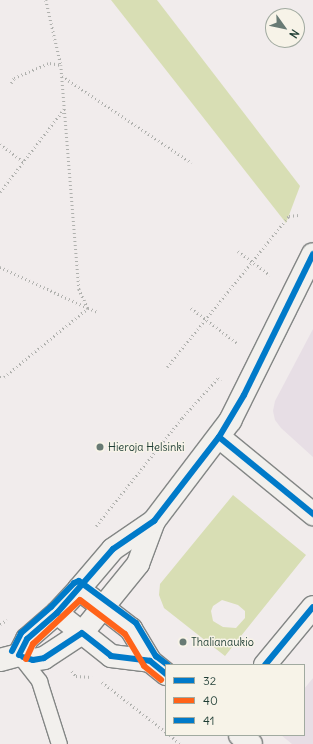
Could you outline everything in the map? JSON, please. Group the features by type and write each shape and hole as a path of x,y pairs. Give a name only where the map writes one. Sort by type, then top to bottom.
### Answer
{"street":[{"path":"10,658 27,639 57,613 113,549 154,521 220,437 244,395 313,254"},
{"path":"220,437 313,514"},
{"path":"10,658 33,660 44,658 82,633 104,609 138,564 154,521"},
{"path":"79,589 131,629 158,668"},
{"path":"266,664 313,607"},
{"path":"57,613 111,656 158,668"},
{"path":"241,736 250,744"}],"lane":[{"path":"10,658 39,681 59,744"}],"path":[{"path":"46,0 61,65 79,289 88,308"},
{"path":"11,83 14,78 50,63 61,65"},
{"path":"62,76 192,163"},
{"path":"0,192 65,109"},
{"path":"0,144 24,162"},
{"path":"167,367 289,216 298,215"},
{"path":"238,251 270,275"},
{"path":"0,267 98,312"},
{"path":"0,377 4,377 88,308"},
{"path":"191,308 237,343"},
{"path":"94,529 182,418"},
{"path":"171,736 180,744"}],"shaded area":[{"path":"313,329 313,457 281,428 275,420 273,411 275,401"},
{"path":"313,678 313,744 292,744 282,736 305,736 305,688"}],"green space":[{"path":"111,0 157,0 300,186 286,223"},
{"path":"233,495 306,555 225,656 164,608 159,595 160,584","holes":["222,600 238,605 245,611 245,618 236,628 223,627 213,621 211,611 213,606"]}],"transit line":[{"name":"32","path":"19,655 27,639 57,613 113,549 154,521 219,437 244,395 313,254"},
{"name":"32","path":"219,437 313,514"},
{"name":"41","path":"12,651 21,633 51,607 74,583 79,581 136,623 156,656 167,664"},
{"name":"40","path":"26,659 33,644 80,600 125,634 144,666 161,680"},
{"name":"32","path":"266,664 313,607"},
{"name":"32","path":"23,657 33,660 44,658 82,633 111,656 150,661 165,673"}],"place":[{"name":"Hieroja Helsinki","path":"100,447"},
{"name":"Thalianaukio","path":"183,642"}]}
